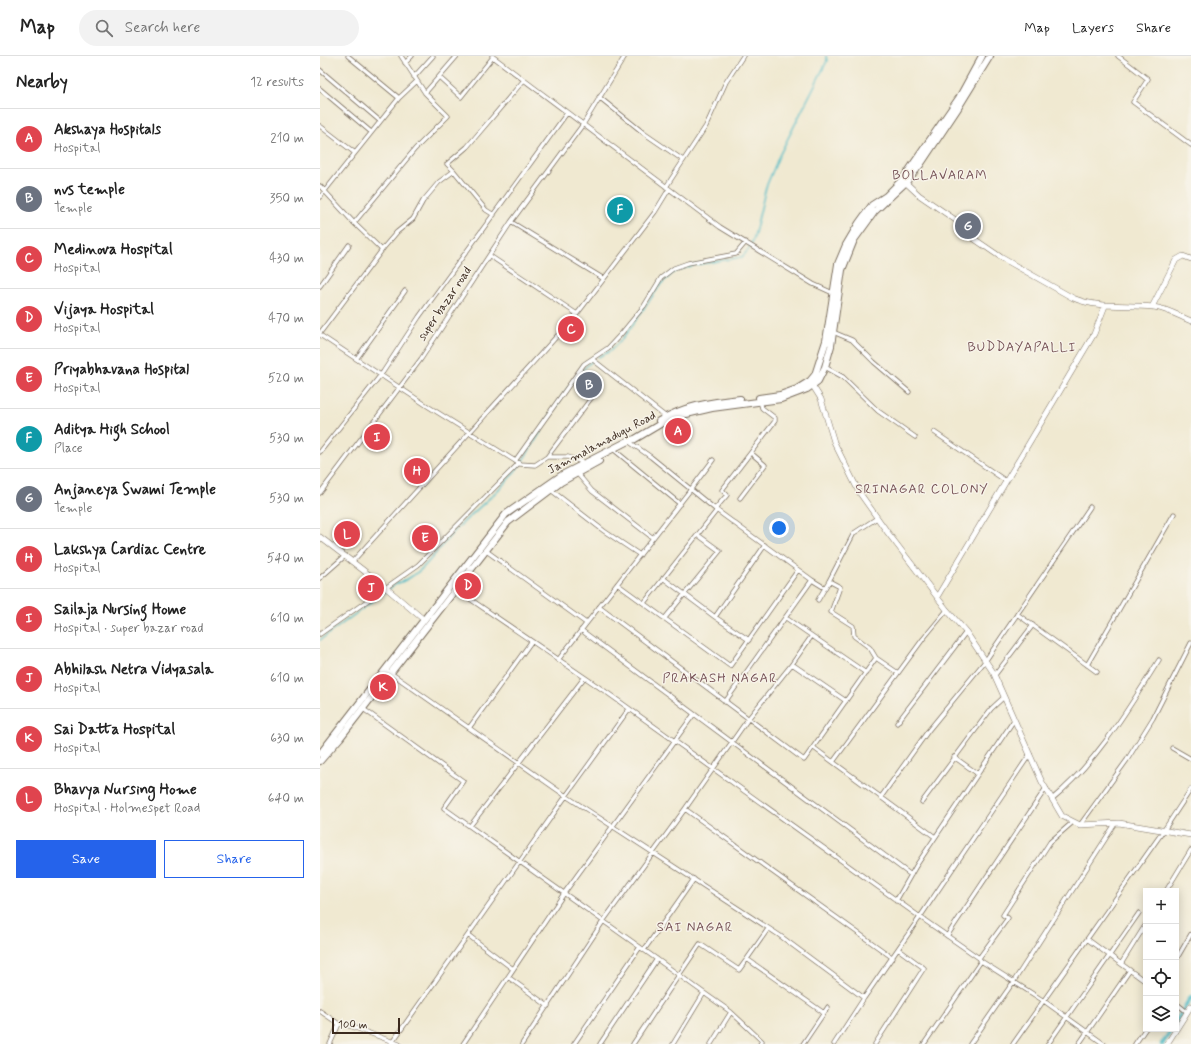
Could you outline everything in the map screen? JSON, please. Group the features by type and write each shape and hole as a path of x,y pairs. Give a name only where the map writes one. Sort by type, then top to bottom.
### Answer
{"main road":[{"path":"811,383 829,340 834,332 838,264 872,205 892,193 904,181 958,104 983,60 990,56"},
{"path":"904,181 919,195 957,221 962,231 1002,258 1073,298 1105,306 1152,307 1191,321"},
{"path":"1152,307 1176,260 1183,256 1190,258"},
{"path":"631,441 633,436 666,417 686,408 780,395 818,381 825,367 836,295"},
{"path":"937,597 1094,334 1105,306"},
{"path":"811,383 821,399 834,442 843,462 860,492 877,518 947,610 966,632 995,675 1046,788 1062,816 1080,825 1115,824 1191,835"},
{"name":"Jammalamadugu Road","path":"361,707 385,669 423,620 453,588 506,514 587,463 631,441 662,423 682,415 712,408 781,399 811,383"},
{"path":"576,471 614,450"},
{"path":"320,537 385,587 423,620"},
{"path":"320,754 391,673 453,588"},
{"path":"320,760 361,707"},
{"path":"1167,1044 1191,1006"}],"street":[{"path":"348,56 399,98"},
{"path":"354,223 415,149 448,116 425,93 400,56"},
{"path":"405,63 412,56"},
{"path":"414,77 433,56"},
{"path":"425,93 457,56"},
{"path":"438,77 461,97 492,56 566,112 584,123 627,158 720,227 813,284 836,295"},
{"name":"super bazar road","path":"320,493 400,387 490,256 510,222 584,123 625,56"},
{"path":"352,562 577,314 604,279 655,212 683,160 706,126 726,82 742,56"},
{"path":"1118,56 1148,80 1133,102 1191,145"},
{"path":"320,70 380,121"},
{"path":"494,215 486,210 454,171 446,164 467,147 524,80"},
{"path":"320,197 399,98 417,81"},
{"path":"320,89 371,132"},
{"path":"599,97 645,134 683,160"},
{"path":"320,452 381,375 419,317 494,215 566,112"},
{"path":"320,126 355,153"},
{"path":"454,171 439,182 423,201 413,219 397,232 382,250 320,334 517,462 535,465 547,457 598,389"},
{"path":"320,186 354,223 382,250"},
{"path":"510,222 604,279"},
{"path":"320,634 385,587 392,585 418,565 517,462 584,364 608,348 621,334 644,306 661,278 674,268 688,263 736,254 750,244"},
{"path":"320,286 349,245"},
{"path":"490,256 577,314"},
{"path":"357,358 405,291"},
{"path":"834,332 852,340 874,362 910,392"},
{"path":"592,359 666,417"},
{"path":"825,367 842,377 878,411 915,437"},
{"path":"644,603 698,535 727,495 722,490 776,419 762,408 760,402"},
{"path":"934,432 1006,482"},
{"path":"631,441 716,509 798,570 825,588"},
{"path":"614,450 680,504"},
{"path":"740,498 765,465 750,453"},
{"path":"547,457 568,457 587,463"},
{"path":"558,660 713,460"},
{"path":"576,471 592,490 653,538"},
{"path":"320,483 325,487"},
{"path":"548,487 598,526 640,555"},
{"path":"881,797 928,731 986,660 1090,507"},
{"path":"1087,665 1174,514"},
{"path":"818,600 854,533 877,518"},
{"path":"665,618 720,551 698,535"},
{"path":"715,617 765,545"},
{"path":"483,548 586,623"},
{"path":"320,578 345,556"},
{"path":"618,584 730,666 798,570"},
{"path":"663,578 715,617 749,640"},
{"path":"725,702 812,580"},
{"path":"829,581 840,588 831,612 853,626 854,636 870,648 876,658 898,673"},
{"path":"453,588 629,709 712,770 980,960 1044,1001 1104,1044"},
{"path":"598,608 804,760 814,748 876,658"},
{"path":"833,762 922,639 947,610"},
{"path":"1017,614 1097,672"},
{"path":"786,618 810,636 818,639 866,673"},
{"path":"995,675 1033,626"},
{"path":"580,630 911,874"},
{"path":"897,723 966,632"},
{"path":"522,1044 604,920 686,809 748,719 792,664 810,636"},
{"path":"469,728 531,642"},
{"path":"1080,825 1128,760 1152,718 1191,643"},
{"path":"1052,799 1072,783 1090,760 1128,710 1159,660"},
{"path":"792,664 846,701"},
{"path":"385,669 566,796 779,935 864,998"},
{"path":"470,826 584,678"},
{"path":"922,802 991,709 1004,697"},
{"path":"361,707 463,781 444,808 565,892 731,1012 762,1043"},
{"path":"392,1043 629,709"},
{"path":"463,1044 565,892 614,827 694,714"},
{"path":"896,901 911,874 935,837 1014,720"},
{"path":"814,748 935,837"},
{"path":"1172,748 1191,759"},
{"path":"834,1044 1030,754"},
{"path":"954,758 978,774"},
{"path":"947,936 1046,788"},
{"path":"1013,1044 1164,830 1191,789"},
{"path":"686,809 893,958"},
{"path":"924,1044 1008,918 1003,915 1050,842 1073,822"},
{"path":"970,1044 1014,981 1115,824"},
{"path":"1168,888 1191,850"},
{"path":"644,950 694,879"},
{"path":"1048,1044 1139,913"},
{"path":"633,1044 700,944 739,970 768,929"},
{"path":"1121,964 1143,929"},
{"path":"1179,955 1191,934"},
{"path":"468,935 513,969"},
{"path":"1087,939 1143,980"},
{"path":"574,1044 640,946"},
{"path":"875,1044 924,968 898,949"},
{"path":"600,1044 657,959"},
{"path":"747,959 824,1013"},
{"path":"1079,1044 1130,970"},
{"path":"508,977 548,1006"},
{"path":"673,1044 704,993"},
{"path":"1179,1006 1187,1012"},
{"path":"803,1044 828,1007"},
{"path":"320,1011 339,1024 350,1026 392,1043 400,1044"},
{"path":"711,1044 731,1012"},
{"path":"330,1044 339,1024"},
{"path":"1135,1044 1143,1032"}],"waterway":[{"path":"598,357 610,351 623,338 661,284 675,271 694,265 742,257 749,249 754,237 766,187 779,156 827,61 826,56"},
{"path":"320,640 396,584 413,576 426,565 457,528 509,479 525,457 561,398 571,384 593,360"},
{"path":"1179,1017 1191,997"},
{"path":"1162,1044 1170,1032"}],"place":[{"name":"Aditya High School","path":"620,210"},
{"name":"Anjaneya Swami Temple","path":"968,226"},
{"name":"Medinova Hospital","path":"571,329"},
{"name":"nvs temple","path":"589,385"},
{"name":"Akshaya Hospitals","path":"678,431"},
{"name":"Sailaja Nursing Home","path":"377,437"},
{"name":"Lakshya Cardiac Centre","path":"417,471"},
{"name":"Bhavya Nursing Home","path":"347,534"},
{"name":"Priyabhavana Hospital","path":"425,538"},
{"name":"Vijaya Hospital","path":"468,586"},
{"name":"Abhilash Netra Vidyasala","path":"371,588"},
{"name":"Sai Datta Hospital","path":"383,687"}],"district":[{"name":"BOLLAVARAM","path":"940,175"},
{"name":"BUDDAYAPALLI","path":"1022,347"},
{"name":"SRINAGAR COLONY","path":"922,489"},
{"name":"PRAKASH NAGAR","path":"720,678"},
{"name":"SAI NAGAR","path":"695,927"}]}
